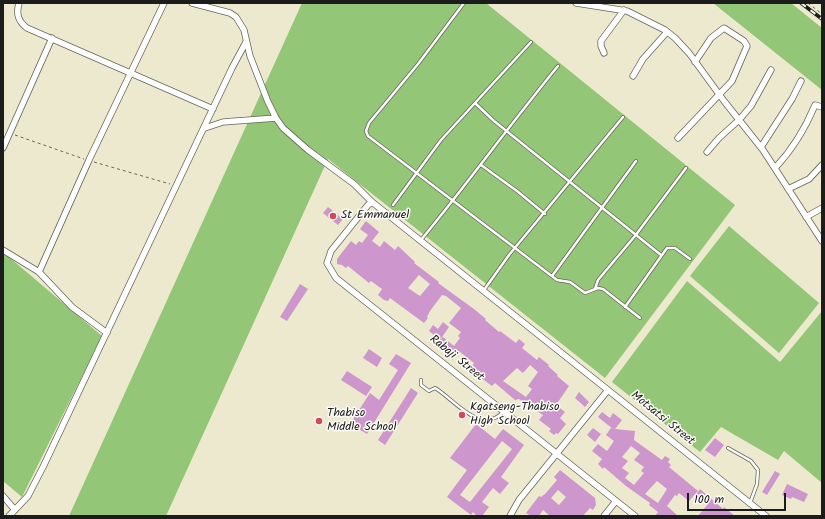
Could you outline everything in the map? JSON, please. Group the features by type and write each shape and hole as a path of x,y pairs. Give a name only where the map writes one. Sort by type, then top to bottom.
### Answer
{"street":[{"path":"19,3 17,12 22,24 213,109"},
{"path":"39,272 130,72 164,3"},
{"name":"Motsatsi Street","path":"192,3 230,13 241,24 250,56 276,118 289,135 354,184 372,202 420,241 766,516"},
{"path":"576,3 624,10 667,32 695,62 719,95 761,147 822,241"},
{"path":"604,52 601,46 601,41 624,10"},
{"path":"678,138 732,81 746,50 746,43 724,28 711,38 695,62"},
{"path":"633,76 643,59 667,32"},
{"path":"3,148 52,38"},
{"path":"9,516 28,496 33,486 246,42"},
{"path":"707,152 751,106 770,70"},
{"path":"761,147 792,99 801,81"},
{"path":"775,168 787,155 805,129 815,105 822,106"},
{"path":"205,128 222,122 276,118"},
{"path":"788,189 809,179 822,165"},
{"name":"Rabaji Street","path":"372,202 331,250 327,263 331,272 336,278 635,516"},
{"path":"806,217 822,208"},
{"path":"3,250 39,272 72,306 107,333"},
{"path":"510,516 520,500 608,390"},
{"path":"3,496 15,510"},
{"path":"604,516 616,501"}],"lane":[{"path":"464,3 418,64 369,123 367,129 370,138 552,276 564,282 570,282 584,293 595,289 603,289 640,318"},
{"path":"393,205 441,140 476,104 531,42"},
{"path":"420,241 453,201 506,130 558,66"},
{"path":"476,104 635,236 661,255"},
{"path":"483,290 515,248 545,214 623,117"},
{"path":"552,276 636,161"},
{"path":"480,165 518,191 545,214"},
{"path":"595,289 598,280 635,236 686,168"},
{"path":"625,307 666,249 671,247 690,259"},
{"path":"421,380 421,385 424,388 429,391 435,388 444,393 460,410 476,418 486,420 494,419 504,411"},
{"path":"728,448 751,461 758,470 757,484 750,503"}],"path":[{"path":"808,3 822,14"}],"green space":[{"path":"302,3 486,3 735,205 605,378 328,159 166,516 69,516"},
{"path":"713,3 791,3 822,28 822,90"},
{"path":"729,226 819,303 779,353 690,276"},
{"path":"3,252 102,336 22,497 3,481"},
{"path":"687,281 780,362 822,311 822,483 784,451 778,460 721,427 700,452 612,382"}],"building":[{"name":"St Emmanuel","path":"328,207 343,219 338,225 323,213"},
{"path":"366,221 379,232 372,241 380,247 384,241 395,250 398,246 415,262 414,263 439,282 438,283 474,309 499,332 500,331 516,343 519,339 525,344 522,348 537,360 539,357 549,365 548,366 558,375 557,376 569,386 556,405 565,412 560,418 566,424 558,434 556,433 554,435 549,431 551,429 539,420 543,415 519,399 515,400 495,383 492,386 472,371 474,368 472,366 474,363 460,352 457,356 438,342 443,337 454,346 460,338 458,336 461,332 449,323 461,308 446,296 442,295 430,311 427,317 428,318 424,323 390,298 388,301 384,300 378,295 382,289 371,281 369,283 348,266 346,268 337,264 337,259 351,241 356,245 359,241 362,243 368,235 360,229","holes":["419,275 430,284 420,296 408,288","530,365 538,372 528,386 532,389 526,397 503,381 517,368 523,373"]},
{"path":"300,284 308,289 287,321 280,317"},
{"path":"443,322 449,327 440,340 429,331 433,325 438,329"},
{"path":"369,349 382,358 377,367 363,358"},
{"path":"396,354 411,363 367,434 350,424 370,393 379,400 398,370 389,364"},
{"path":"347,371 372,387 366,396 341,380"},
{"path":"411,388 418,393 385,445 378,440"},
{"path":"579,392 589,402 585,407 575,398"},
{"path":"602,412 610,418 613,413 622,420 615,429 635,431 634,440 662,460 665,456 670,459 668,462 671,465 669,467 698,491 689,501 679,493 677,496 675,495 667,506 678,516 655,516 658,512 649,505 650,503 626,486 604,467 603,469 598,464 602,459 592,451 598,444 607,451 614,441 606,435 611,428 613,429 598,417","holes":["631,446 640,453 634,460 644,467 641,471 644,473 634,485 625,478 629,473 622,468 628,461 622,457","657,481 667,489 658,503 645,494"]},
{"path":"476,424 495,439 503,429 524,445 501,477 509,483 500,494 493,488 482,502 489,507 482,516 477,516 473,512 471,515 447,497 467,470 450,458","holes":["502,441 512,449 470,502 460,495"]},
{"path":"593,428 601,434 595,442 587,435"},
{"path":"715,438 724,445 715,457 705,450"},
{"path":"560,470 595,498 596,505 593,510 590,508 583,516 550,516 543,510 539,516 531,516 526,513 539,496 541,497 545,494 557,480 554,477","holes":["558,490 566,497 559,505 551,498"]},
{"path":"775,471 780,474 767,495 762,492"},
{"path":"787,484 808,494 804,502 782,495"},
{"path":"700,489 723,509 724,507 735,516 698,516 708,504 696,495"}],"railway":[{"path":"801,3 822,19"}],"place":[{"name":"St Emmanuel","path":"333,216"},
{"name":"Kgatseng-Thabiso High School","path":"462,415"},
{"name":"Thabiso Middle School","path":"319,421"}]}
